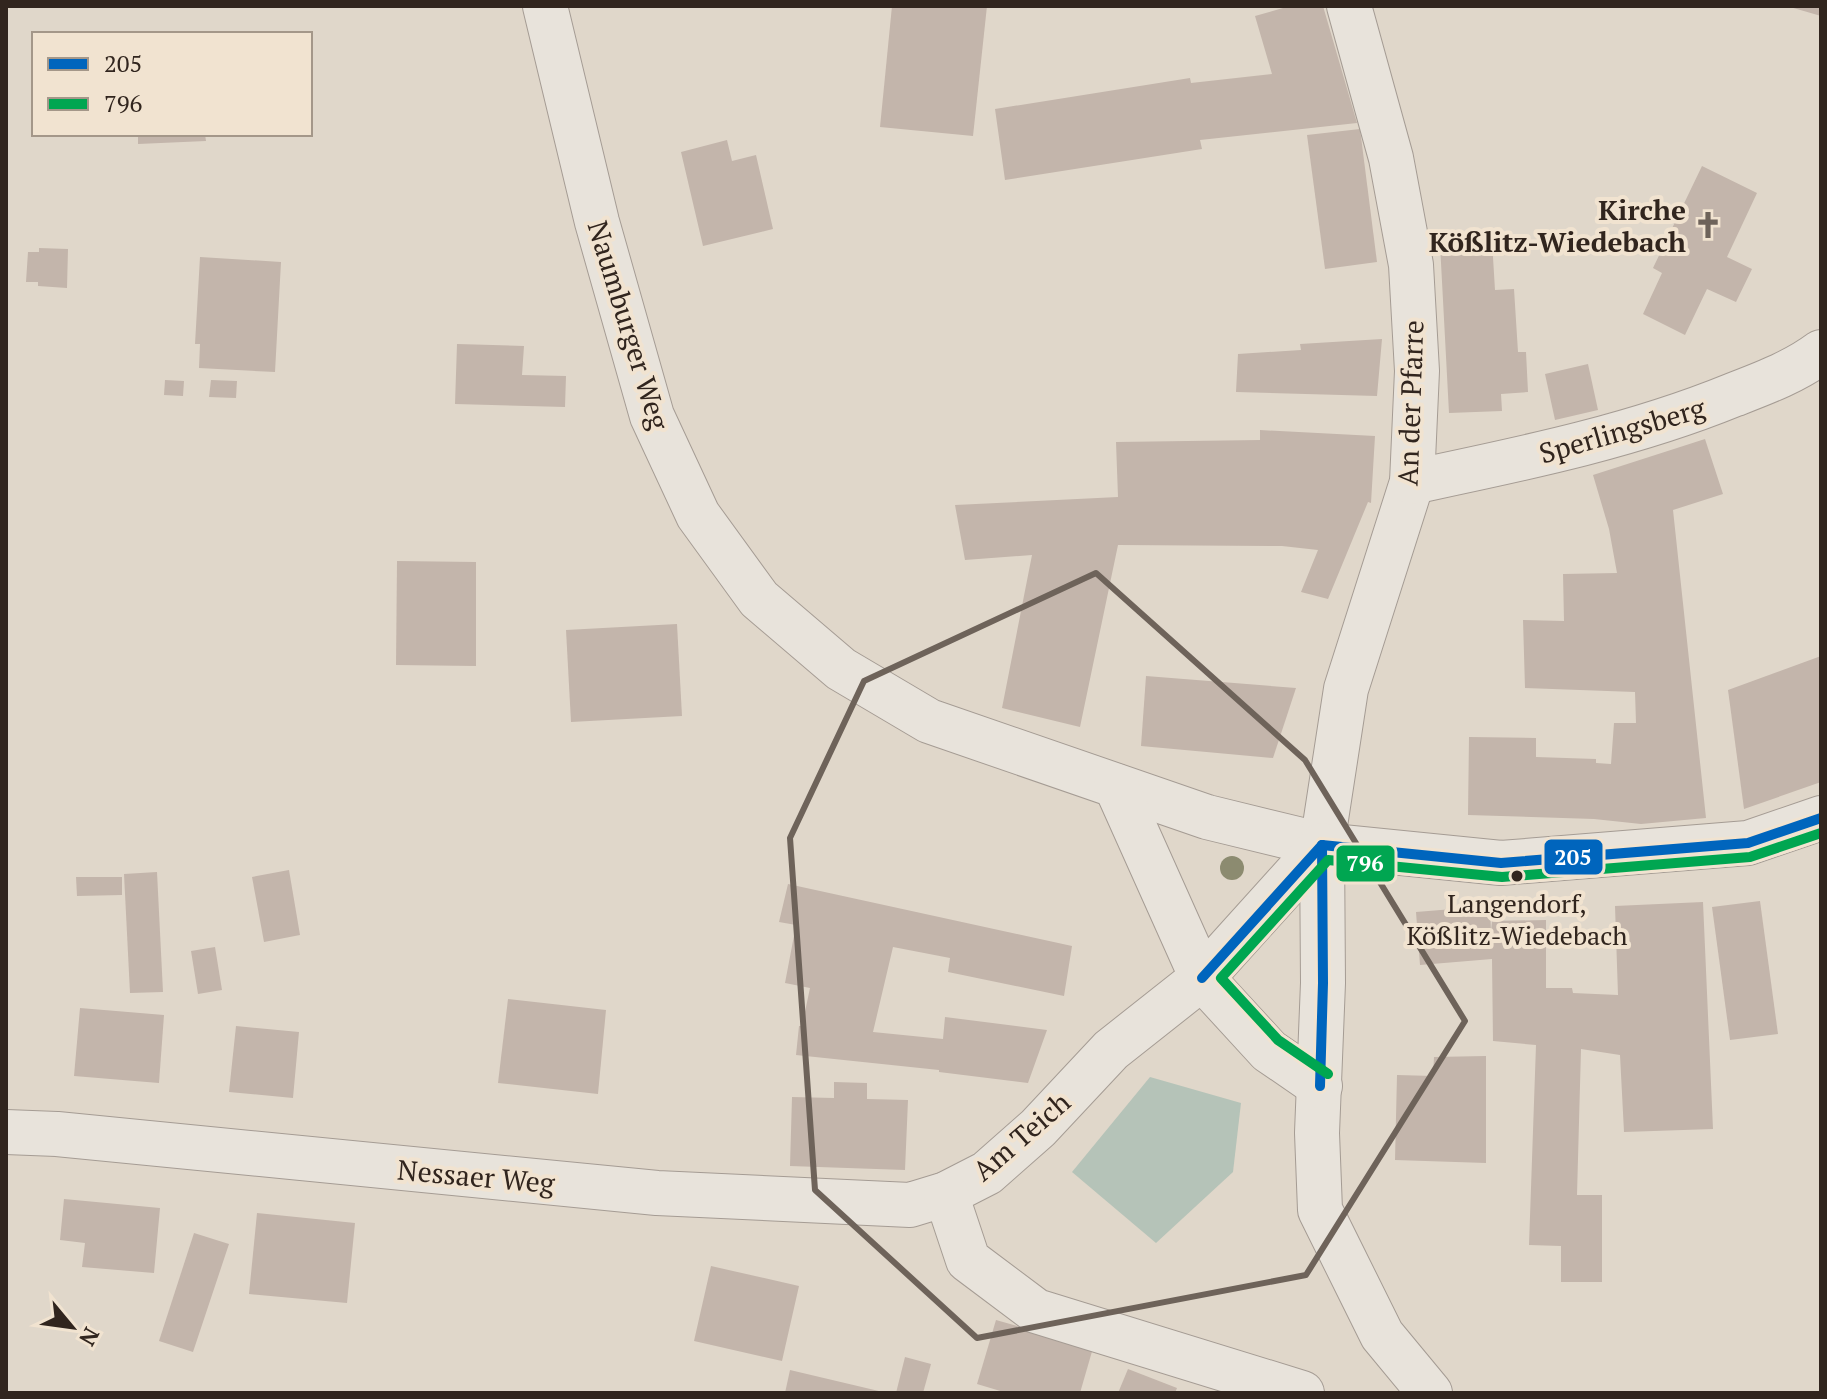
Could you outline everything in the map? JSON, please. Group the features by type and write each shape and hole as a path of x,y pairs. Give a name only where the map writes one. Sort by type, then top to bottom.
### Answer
{"street":[{"name":"Naumburger Weg","path":"545,6 597,222 652,416 698,515 759,599 841,669 929,721 1207,817 1322,845 1501,863 1748,843 1821,818"},
{"name":"An der Pfarre","path":"1322,845 1346,689 1412,482 1417,371 1411,265 1391,158 1349,6"},
{"name":"Sperlingsberg","path":"1412,482 1550,453 1677,418 1799,368 1821,352"},
{"path":"1116,786 1202,978 1269,1051 1320,1086"},
{"path":"1322,845 1323,983 1317,1133 1320,1210 1382,1335 1430,1393"},
{"name":"Am Teich","path":"1302,1393 1036,1311 968,1260 946,1194 987,1173 1038,1128 1111,1050 1202,978 1322,845"},
{"name":"Nessaer Weg","path":"6,1132 57,1134 657,1193 910,1205 946,1194"}],"highlighted area":[{"path":"1096,573 1305,760 1465,1021 1306,1275 977,1338 815,1190 790,838 864,681"}],"shaded area":[{"path":"1150,1077 1241,1103 1233,1172 1156,1243 1072,1172"}],"building":[{"path":"892,6 987,6 973,136 880,127"},
{"path":"1290,6 1323,6 1357,123 1200,140 1202,149 1005,180 995,109 1190,78 1191,83 1272,74 1255,16"},
{"path":"1821,6 1821,16 1790,7"},
{"path":"1360,129 1377,262 1325,269 1307,135"},
{"path":"138,136 205,136 206,141 138,144"},
{"path":"727,140 732,161 756,155 773,229 703,246 681,152"},
{"name":"Kirche Kößlitz-Wiedebach","path":"1702,166 1757,193 1727,257 1752,269 1736,302 1707,289 1685,335 1643,314 1662,273 1653,268"},
{"path":"1492,241 1495,290 1514,289 1518,352 1526,352 1528,392 1501,394 1502,411 1449,413 1440,244"},
{"path":"39,248 68,249 67,288 26,282 28,252 39,252"},
{"path":"200,257 281,262 275,372 199,368 200,344 195,344"},
{"path":"1382,339 1377,396 1236,392 1238,354 1301,350 1300,344"},
{"path":"457,344 524,346 522,375 566,376 565,407 455,404"},
{"path":"1588,364 1598,410 1555,420 1545,374"},
{"path":"165,380 184,381 183,396 164,395"},
{"path":"211,380 237,381 236,398 209,397"},
{"path":"1260,430 1375,436 1371,503 1368,502 1328,599 1301,592 1318,550 1282,546 1118,545 1080,727 1002,708 1032,555 965,560 955,505 1118,497 1116,442 1260,440"},
{"path":"1705,439 1723,494 1673,510 1706,818 1641,824 1594,819 1468,815 1469,737 1536,738 1536,757 1596,759 1596,763 1611,764 1614,723 1636,723 1635,692 1525,688 1523,620 1564,621 1563,574 1617,573 1609,529 1593,475"},
{"path":"397,561 476,562 476,666 396,665"},
{"path":"677,624 682,716 571,722 566,630"},
{"path":"1821,656 1821,782 1744,809 1728,690"},
{"path":"1146,676 1296,688 1273,758 1141,746"},
{"path":"289,870 300,935 264,942 252,877"},
{"path":"157,872 163,992 130,993 124,874"},
{"path":"76,877 122,877 122,895 77,896"},
{"path":"788,884 1072,946 1064,996 948,972 950,958 893,947 873,1032 943,1039 945,1017 1047,1030 1028,1083 796,1055 799,1026 802,1026 810,988 785,983 796,925 779,922"},
{"path":"1760,901 1778,1034 1730,1040 1712,907"},
{"path":"1703,902 1713,1129 1624,1132 1620,1055 1581,1049 1577,1195 1602,1195 1602,1282 1561,1282 1561,1246 1529,1245 1536,1045 1493,1041 1492,959 1420,965 1416,912 1490,906 1491,932 1492,921 1546,920 1546,988 1572,988 1573,993 1618,995 1615,906"},
{"path":"215,947 222,990 198,994 191,951"},
{"path":"508,999 606,1010 598,1094 498,1083"},
{"path":"80,1008 164,1015 159,1083 74,1076"},
{"path":"236,1026 299,1032 293,1098 229,1092"},
{"path":"1486,1056 1486,1163 1395,1160 1397,1075 1433,1076 1434,1057"},
{"path":"834,1082 867,1083 867,1099 908,1100 905,1170 790,1166 792,1097 834,1098"},
{"path":"64,1199 160,1208 154,1273 82,1267 85,1243 60,1240"},
{"path":"257,1213 355,1223 347,1303 249,1294"},
{"path":"194,1233 229,1244 193,1352 159,1341"},
{"path":"711,1266 799,1286 782,1361 694,1341"},
{"path":"996,1320 1093,1348 1080,1393 1007,1393 977,1384"},
{"path":"905,1357 931,1364 923,1393 896,1393"},
{"path":"1128,1369 1177,1388 1175,1393 1118,1393"},
{"path":"790,1370 883,1392 883,1393 785,1393"}],"transit line":[{"name":"205","path":"1322,845 1501,863 1748,843 1821,818"},
{"name":"796","path":"1328,1074 1278,1040 1221,978 1328,860 1502,877 1750,857 1821,833"},
{"name":"205","path":"1202,978 1322,845"},
{"name":"205","path":"1320,1086 1322,845"}],"place":[{"name":"Kirche Kößlitz-Wiedebach","path":"1708,225"},
{"name":"Langendorf, Kößlitz-Wiedebach","path":"1517,876"}]}
